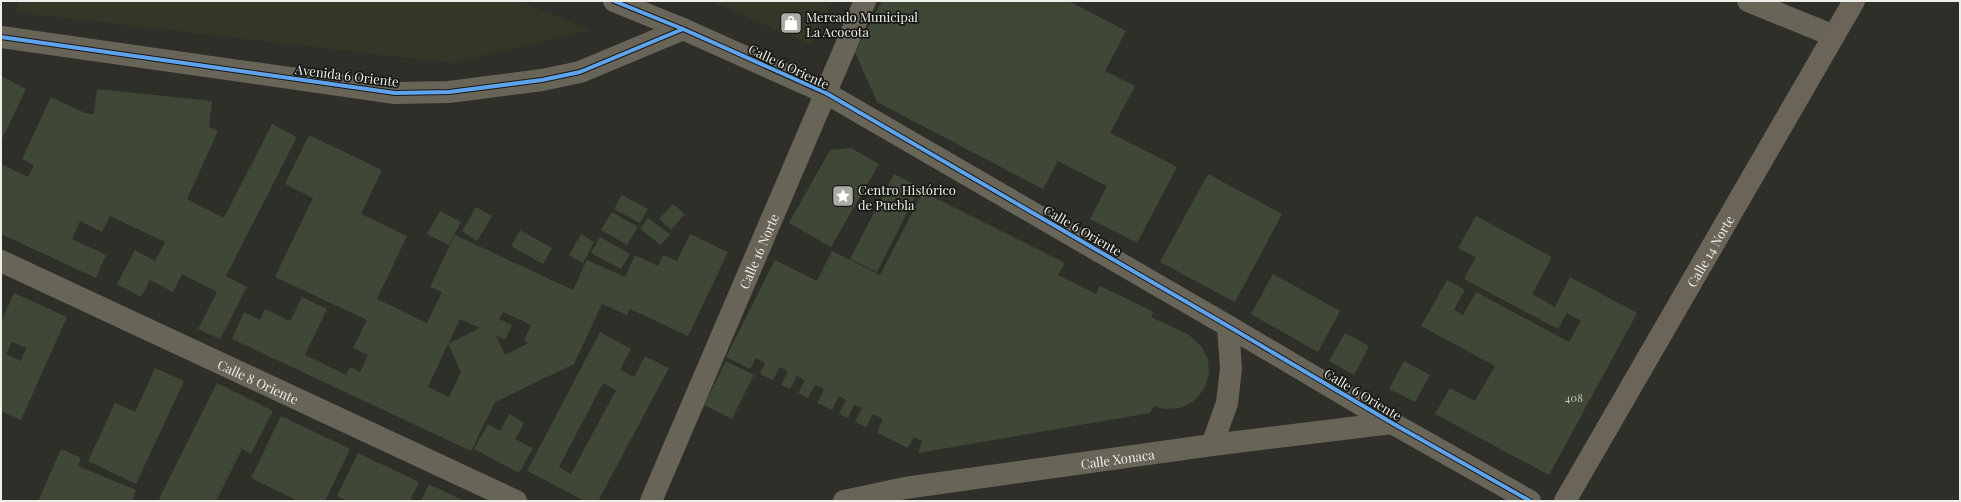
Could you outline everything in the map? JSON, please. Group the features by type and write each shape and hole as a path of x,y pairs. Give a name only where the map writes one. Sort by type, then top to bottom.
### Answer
{"main road":[{"name":"Calle 14 Norte","path":"1565,501 1854,1"}],"street":[{"name":"Calle 6 Oriente","path":"614,1 683,28 826,93 1392,423 1530,501"},
{"name":"Calle 16 Norte","path":"651,501 865,1"},
{"path":"1748,1 1834,36"},
{"name":"Avenida 6 Oriente","path":"1,37 395,93 449,92 542,80 580,72 683,28"},
{"name":"Calle 8 Oriente","path":"1,261 516,501"},
{"path":"1212,445 1227,403 1230,376 1228,326"},
{"name":"Calle Xonaca","path":"844,501 905,488 1212,445 1392,423"}],"shaded area":[{"path":"19,1 519,1 591,30 451,63 14,12"},
{"name":"Mercado Municipal La Acocota","path":"710,1 833,1 811,45"}],"building":[{"path":"882,1 1069,1 1126,31 1105,71 1135,86 1110,133 1177,167 1137,243 1090,219 1107,186 1058,161 1043,189 877,102 855,52"},
{"path":"1,76 26,89 1,141"},
{"path":"97,89 212,101 209,127 218,131 187,199 224,218 272,124 297,137 226,276 247,287 220,339 198,329 217,292 182,274 173,292 150,280 141,297 117,284 135,250 155,261 165,242 110,216 102,232 80,221 72,239 106,255 96,278 1,234 1,164 28,177 34,165 22,159 51,97 85,113 94,114"},
{"path":"309,135 382,170 361,214 407,236 377,299 427,323 442,292 430,287 455,235 573,290 587,260 625,277 635,255 658,266 663,255 677,261 690,234 728,252 688,336 630,309 627,315 602,304 574,364 495,402 471,451 232,339 244,312 260,320 265,309 290,321 302,297 327,309 305,355 346,375 350,367 360,372 368,355 353,348 367,320 275,277 313,198 285,184","holes":["503,312 531,325 524,341 529,343 505,355 496,336 505,340 512,325 499,319","460,319 480,328 448,344","448,344 461,372 449,397 428,387"]},
{"path":"851,148 879,164 831,247 789,223 830,150"},
{"path":"894,174 920,187 877,272 850,259"},
{"path":"1208,174 1282,214 1235,302 1160,262"},
{"path":"923,192 1065,263 1058,275 1096,294 1100,286 1154,312 1151,317 1189,335 1201,346 1208,359 1209,375 1204,389 1194,401 1180,408 1164,409 1154,406 1150,413 918,453 922,441 914,437 908,448 877,433 883,419 873,414 866,427 855,422 862,408 854,405 848,418 839,414 846,400 839,396 832,410 817,403 824,389 815,385 808,398 798,393 805,380 797,376 790,389 781,385 788,371 780,367 773,380 760,374 765,363 756,358 750,369 726,357 775,260 817,281 832,251 880,275"},
{"path":"622,195 648,209 640,223 614,209"},
{"path":"673,204 685,214 671,230 659,219"},
{"path":"476,207 492,216 477,241 462,231"},
{"path":"440,211 461,222 449,245 427,234"},
{"path":"612,212 638,227 627,245 601,230"},
{"path":"1476,216 1552,257 1532,294 1555,307 1570,277 1637,313 1549,475 1435,414 1450,388 1475,401 1495,366 1421,326 1447,280 1465,290 1454,310 1463,315 1476,292 1569,342 1581,321 1567,313 1558,329 1464,279 1476,257 1458,248"},
{"path":"648,218 670,234 661,245 640,229"},
{"path":"520,230 552,248 543,264 511,246"},
{"path":"581,234 594,242 583,263 569,255"},
{"path":"600,237 630,254 621,269 591,253"},
{"path":"1273,274 1340,311 1318,352 1251,314"},
{"path":"14,293 67,317 21,420 1,411 1,322","holes":["12,342 26,348 21,361 6,354"]},
{"path":"600,332 631,349 620,370 634,377 645,356 669,368 598,501 585,501 527,471","holes":["603,383 616,390 571,474 559,467"]},
{"path":"1345,333 1369,346 1354,375 1329,361"},
{"path":"726,361 754,375 732,419 704,405"},
{"path":"1404,361 1430,375 1415,402 1389,389"},
{"path":"155,368 184,381 136,484 88,461 115,403 135,412"},
{"path":"217,383 273,411 251,454 242,449 216,501 158,501"},
{"path":"509,414 524,423 515,439 533,448 519,473 474,449 488,424 500,431"},
{"path":"281,416 350,449 325,501 298,501 251,478"},
{"path":"61,449 81,458 78,466 136,490 132,501 38,501"},
{"path":"358,453 419,482 410,501 348,501 337,496"},
{"path":"429,484 464,501 421,501"}],"cycle path":[{"path":"614,1 683,29 826,93 1392,423 1530,501"},
{"path":"1,37 395,93 449,92 542,80 580,72 683,29"}],"place":[{"name":"Mercado Municipal La Acocota","path":"791,23"},
{"name":"Centro Histórico de Puebla","path":"843,196"}]}
